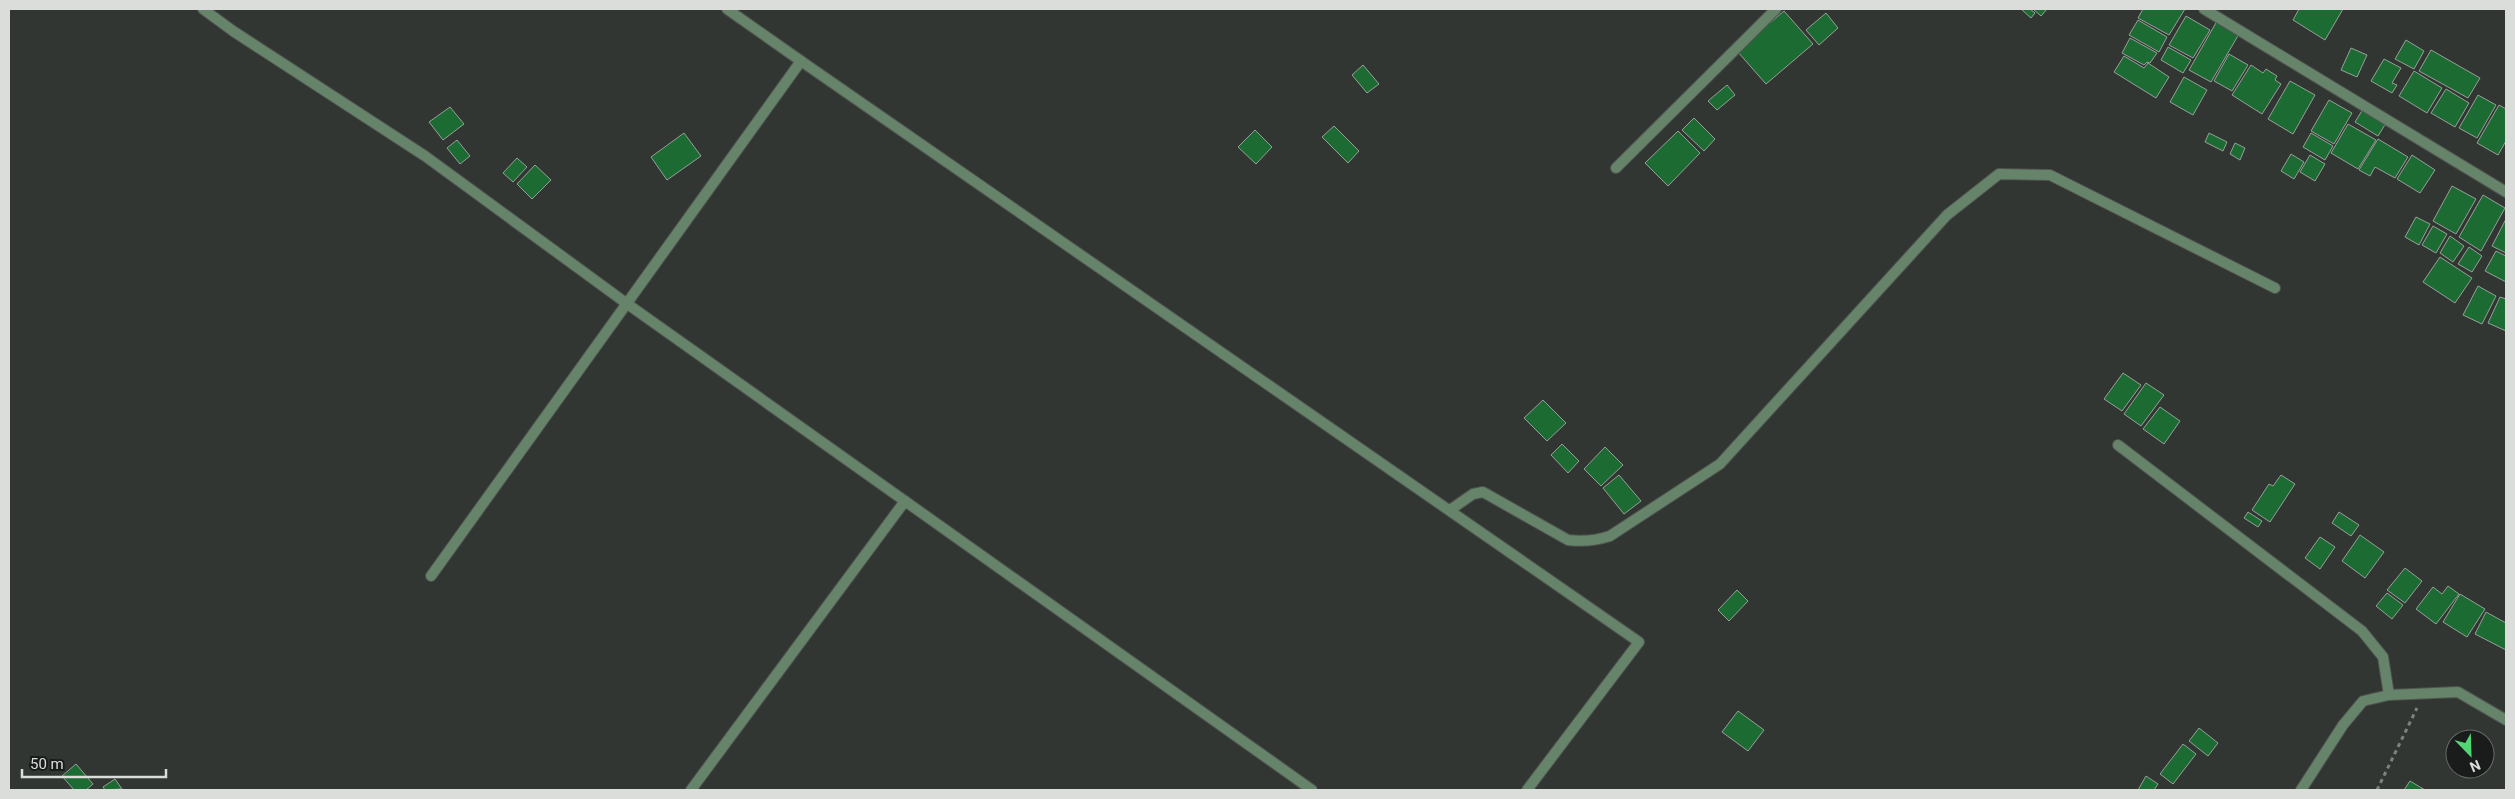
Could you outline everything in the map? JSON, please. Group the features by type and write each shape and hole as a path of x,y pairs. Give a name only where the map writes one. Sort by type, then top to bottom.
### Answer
{"street":[{"path":"202,9 425,156 626,302 1312,790"},
{"path":"727,9 1639,642 1527,790"},
{"path":"1616,168 1776,9"},
{"path":"2204,9 2506,192"},
{"path":"432,576 626,302 802,61"},
{"path":"1450,510 1473,494 1483,492 1568,540 1582,542 1610,536 1720,464 1812,366 1947,216 1999,174 2050,174 2275,288"},
{"path":"2118,445 2362,632 2384,657 2389,695"},
{"path":"691,790 905,501"},
{"path":"2301,790 2343,725 2363,701 2389,695 2458,692 2506,720"}],"path":[{"path":"2377,790 2424,694"}],"building":[{"path":"2021,9 2030,9 2035,13 2031,18"},
{"path":"2033,9 2047,9 2041,16"},
{"path":"2143,9 2185,9 2169,35 2138,18"},
{"path":"2299,9 2343,9 2325,40 2293,20"},
{"path":"1784,11 1813,44 1766,84 1737,51"},
{"path":"1826,13 1838,28 1819,45 1806,30"},
{"path":"2186,16 2210,30 2193,58 2169,45"},
{"path":"2138,20 2167,37 2159,52 2129,35"},
{"path":"2217,21 2239,34 2211,82 2189,70"},
{"path":"2130,38 2157,53 2150,63 2147,62 2144,65 2122,53"},
{"path":"2406,40 2424,51 2414,69 2395,59"},
{"path":"2168,47 2191,60 2183,73 2161,60"},
{"path":"2351,48 2367,55 2357,77 2341,70"},
{"path":"2431,50 2480,78 2468,98 2419,71"},
{"path":"2229,54 2248,65 2232,91 2214,81"},
{"path":"2124,56 2144,68 2148,63 2169,77 2156,98 2114,72"},
{"path":"2384,59 2401,68 2392,83 2397,85 2392,93 2371,81"},
{"path":"1363,65 1379,84 1367,93 1352,75"},
{"path":"2251,65 2263,73 2266,69 2277,76 2275,80 2281,84 2262,114 2232,95"},
{"path":"2414,71 2442,88 2427,113 2399,96"},
{"path":"2184,77 2207,90 2193,115 2170,102"},
{"path":"2290,81 2315,95 2293,134 2268,119"},
{"path":"1727,85 1735,95 1717,110 1708,101"},
{"path":"2446,89 2469,103 2455,127 2431,113"},
{"path":"2478,95 2496,105 2477,138 2459,128"},
{"path":"2329,100 2352,113 2334,144 2311,131"},
{"path":"2499,105 2506,109 2506,141 2498,155 2477,143"},
{"path":"450,107 464,124 443,140 429,122"},
{"path":"2363,109 2386,123 2378,136 2355,122"},
{"path":"1694,118 1715,139 1704,151 1682,130"},
{"path":"2348,124 2376,140 2358,169 2331,153"},
{"path":"1334,126 1359,151 1348,163 1322,137"},
{"path":"1255,130 1272,147 1256,164 1238,147"},
{"path":"1678,131 1700,153 1668,186 1645,163"},
{"path":"684,133 701,156 667,180 651,157"},
{"path":"2209,133 2227,142 2223,151 2205,142"},
{"path":"2311,133 2333,146 2325,160 2303,147"},
{"path":"2378,139 2408,157 2395,178 2375,167 2370,176 2359,170"},
{"path":"457,140 470,156 460,164 447,148"},
{"path":"2235,143 2245,148 2240,160 2230,154"},
{"path":"2291,154 2304,162 2294,179 2281,171"},
{"path":"2310,155 2325,164 2315,181 2300,172"},
{"path":"2412,155 2435,170 2420,193 2397,179"},
{"path":"517,158 527,167 513,182 503,173"},
{"path":"535,165 551,180 532,199 517,184"},
{"path":"2452,186 2476,199 2456,234 2433,221"},
{"path":"2483,195 2505,208 2481,251 2459,237"},
{"path":"2416,217 2430,224 2419,245 2405,237"},
{"path":"2506,219 2506,253 2492,246"},
{"path":"2433,226 2447,234 2436,253 2422,245"},
{"path":"2450,236 2464,246 2453,262 2440,253"},
{"path":"2469,247 2482,256 2472,272 2458,264"},
{"path":"2496,251 2506,256 2506,282 2485,271"},
{"path":"2440,257 2472,278 2455,303 2423,282"},
{"path":"2478,286 2496,296 2482,324 2463,315"},
{"path":"2500,297 2506,299 2506,331 2488,323"},
{"path":"2123,373 2141,385 2122,411 2104,399"},
{"path":"2146,383 2164,395 2141,426 2124,414"},
{"path":"1543,400 1566,423 1547,441 1524,418"},
{"path":"2160,407 2180,421 2164,444 2143,429"},
{"path":"1562,444 1579,461 1568,473 1551,455"},
{"path":"1605,447 1623,465 1601,486 1584,469"},
{"path":"1619,475 1641,501 1624,514 1603,488"},
{"path":"2281,475 2295,484 2270,522 2252,510 2269,484 2273,486"},
{"path":"2248,512 2262,521 2258,527 2244,518"},
{"path":"2339,512 2359,525 2351,536 2332,523"},
{"path":"2360,535 2384,552 2365,578 2342,561"},
{"path":"2320,537 2335,547 2320,569 2305,558"},
{"path":"2405,568 2422,581 2405,603 2387,590"},
{"path":"2448,586 2459,594 2436,624 2416,609 2433,587 2442,594"},
{"path":"1737,590 1748,601 1729,621 1718,610"},
{"path":"2387,593 2403,605 2392,619 2376,606"},
{"path":"2460,594 2485,609 2467,637 2443,622"},
{"path":"2486,612 2506,623 2506,650 2475,634"},
{"path":"1738,711 1764,730 1748,751 1722,732"},
{"path":"2199,728 2218,743 2208,756 2189,741"},
{"path":"2183,744 2196,754 2173,784 2160,774"},
{"path":"76,764 93,784 86,790 74,790 62,776"},
{"path":"2146,776 2158,784 2154,790 2138,790"},
{"path":"115,779 122,789 105,790 103,787"},
{"path":"2410,781 2425,790 2404,790"}]}
